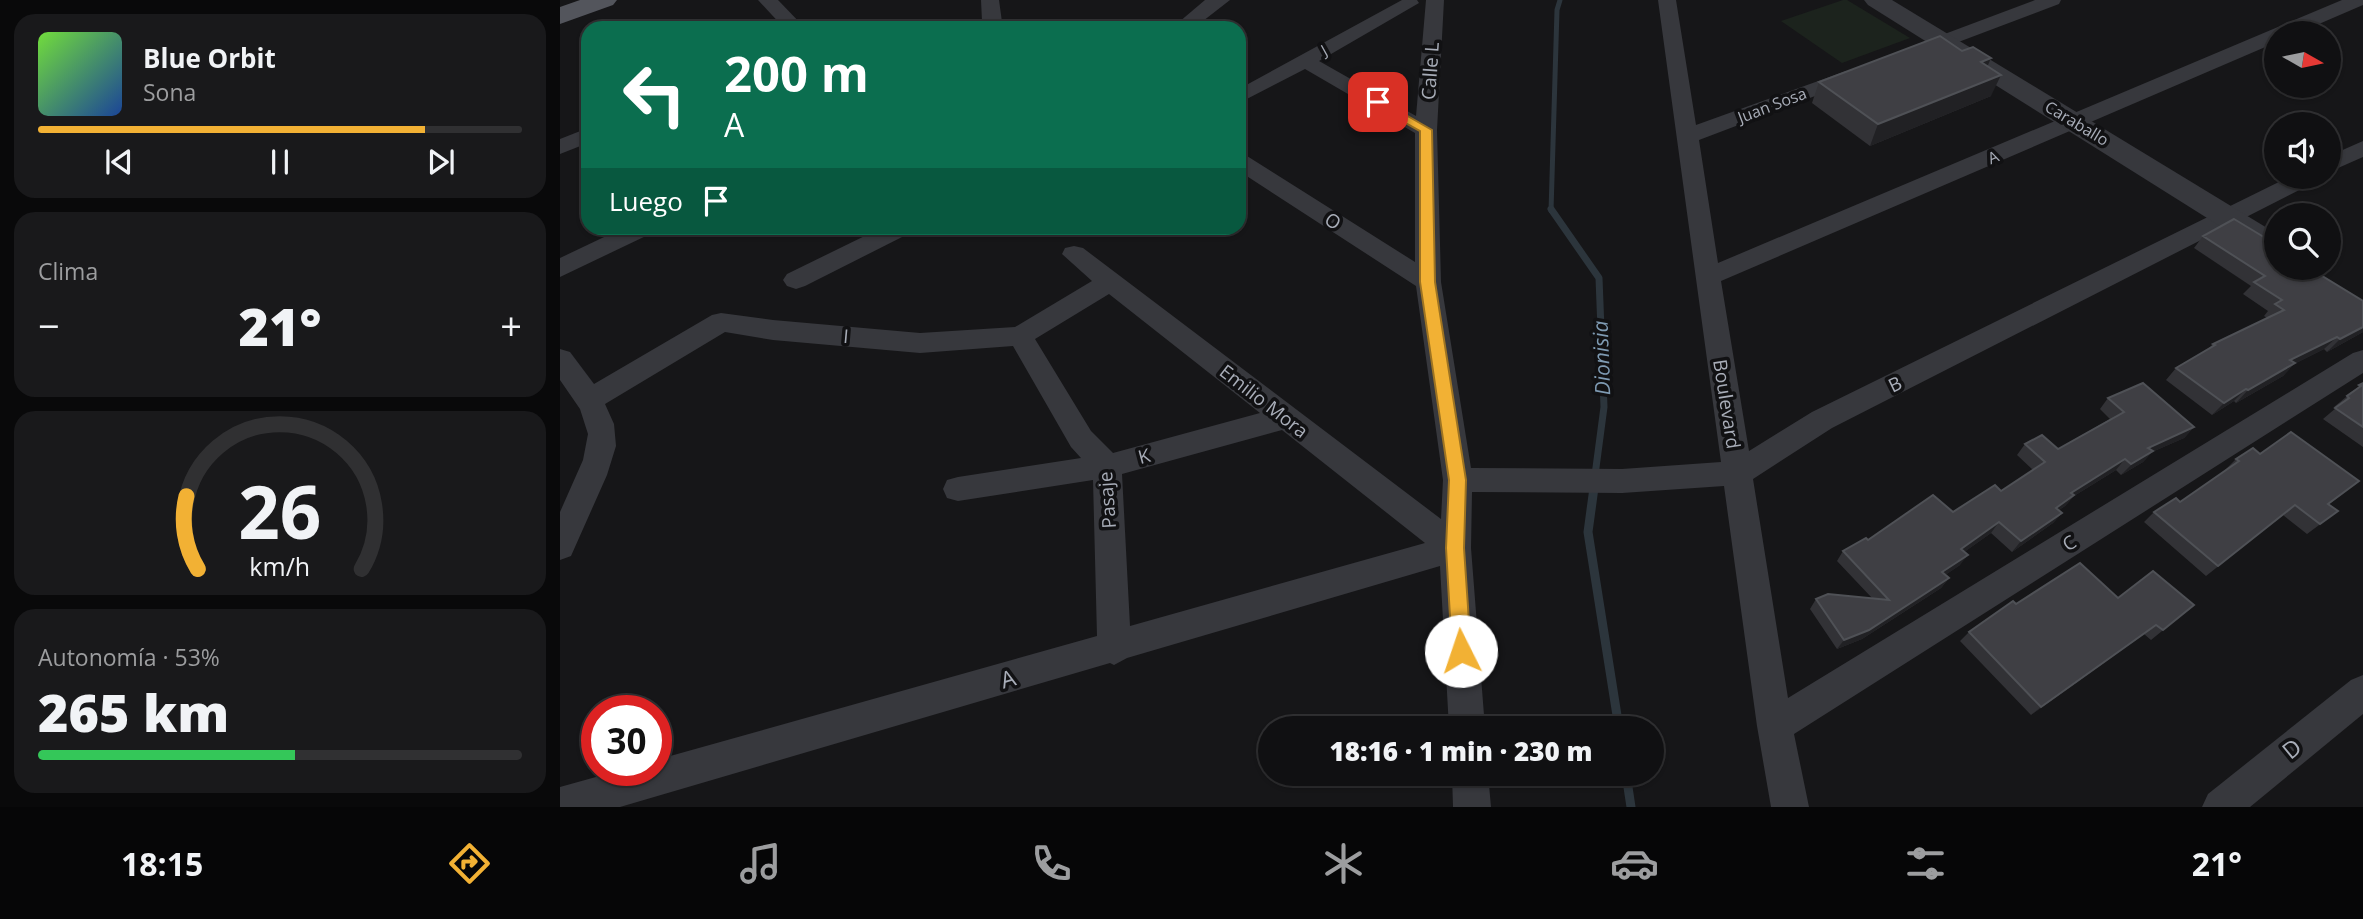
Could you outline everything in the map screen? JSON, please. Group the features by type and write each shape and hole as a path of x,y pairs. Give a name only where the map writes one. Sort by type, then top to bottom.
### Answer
{"main road":[{"path":"560,16 604,0"}],"street":[{"path":"767,0 788,21"},
{"path":"990,0 992,21"},
{"path":"1191,21 1212,4 1222,0"},
{"name":"Boulevard","path":"1667,0 1775,726 1790,807"},
{"name":"Caraballo","path":"1876,0 2264,239"},
{"path":"1903,56 2052,0"},
{"path":"2310,21 2358,0"},
{"name":"J","path":"1246,89 1420,1"},
{"name":"Calle L","path":"1420,1 1426,130 1428,282 1458,480 1455,548 1466,716"},
{"name":"A","path":"1708,277 2264,41"},
{"path":"1305,61 1426,130"},
{"name":"Juan Sosa","path":"1688,136 1878,65"},
{"path":"560,147 581,138"},
{"path":"2341,159 2363,148"},
{"name":"O","path":"1246,165 1428,282"},
{"name":"B","path":"1458,480 1622,481 1738,472 1822,420 2284,189"},
{"path":"560,268 628,235"},
{"path":"796,280 886,235"},
{"name":"Emilio Mora","path":"1074,254 1455,548"},
{"name":"I","path":"590,400 721,322 773,330 920,343 1020,336 1110,282"},
{"name":"Pasaje","path":"1020,336 1081,439 1107,466 1114,649"},
{"path":"560,359 590,400 602,434 598,458 561,542"},
{"name":"C","path":"1775,726 2363,360"},
{"name":"K","path":"958,489 1107,466 1285,418"},
{"name":"A","path":"560,806 1114,649 1455,548"},
{"name":"D","path":"2221,807 2363,692"},
{"path":"1471,786 1472,807"}],"shaded area":[{"path":"1843,0 1910,38 1842,63 1781,21"}],"building":[{"path":"1940,36 1962,51 1973,47 1991,58 1981,62 2001,75 1878,124 1819,82"},
{"path":"2234,219 2264,237 2264,275 2203,236"},
{"path":"2264,277 2264,280 2329,280 2363,301 2363,327 2290,360 2295,363 2224,403 2176,368 2215,345 2213,344 2284,310 2275,304 2282,300 2254,282"},
{"path":"2143,383 2194,427 2148,448 2153,451 2131,464 2125,459 2071,493 2074,495 2056,508 2062,513 2021,541 1999,522 1961,549 1968,555 1942,572 1949,578 1869,630 1844,640 1816,599 1828,594 1889,600 1843,551 1866,538 1868,540 1933,495 1953,512 1995,485 2001,491 2045,462 2025,444 2042,435 2058,449 2124,412 2108,398"},
{"path":"2363,383 2363,427 2335,408"},
{"path":"2291,432 2359,481 2328,504 2338,511 2320,524 2295,505 2218,566 2154,512 2176,498 2180,502 2239,461 2236,459 2253,448 2260,454"},
{"path":"2080,563 2118,598 2153,571 2194,605 2163,630 2156,625 2041,707 1969,632 2013,601 2016,604"}],"waterway":[{"name":"Dionisia","path":"1551,209 1557,10 1560,0"},
{"name":"Dionisia","path":"1551,209 1599,278 1604,407 1595,475"},
{"name":"Dionisia","path":"1596,473 1588,532 1617,716"},
{"name":"Dionisia","path":"1628,786 1631,807"}],"route":[{"path":"1378,102 1426,130 1428,282 1458,480 1455,548 1461,651"}]}
